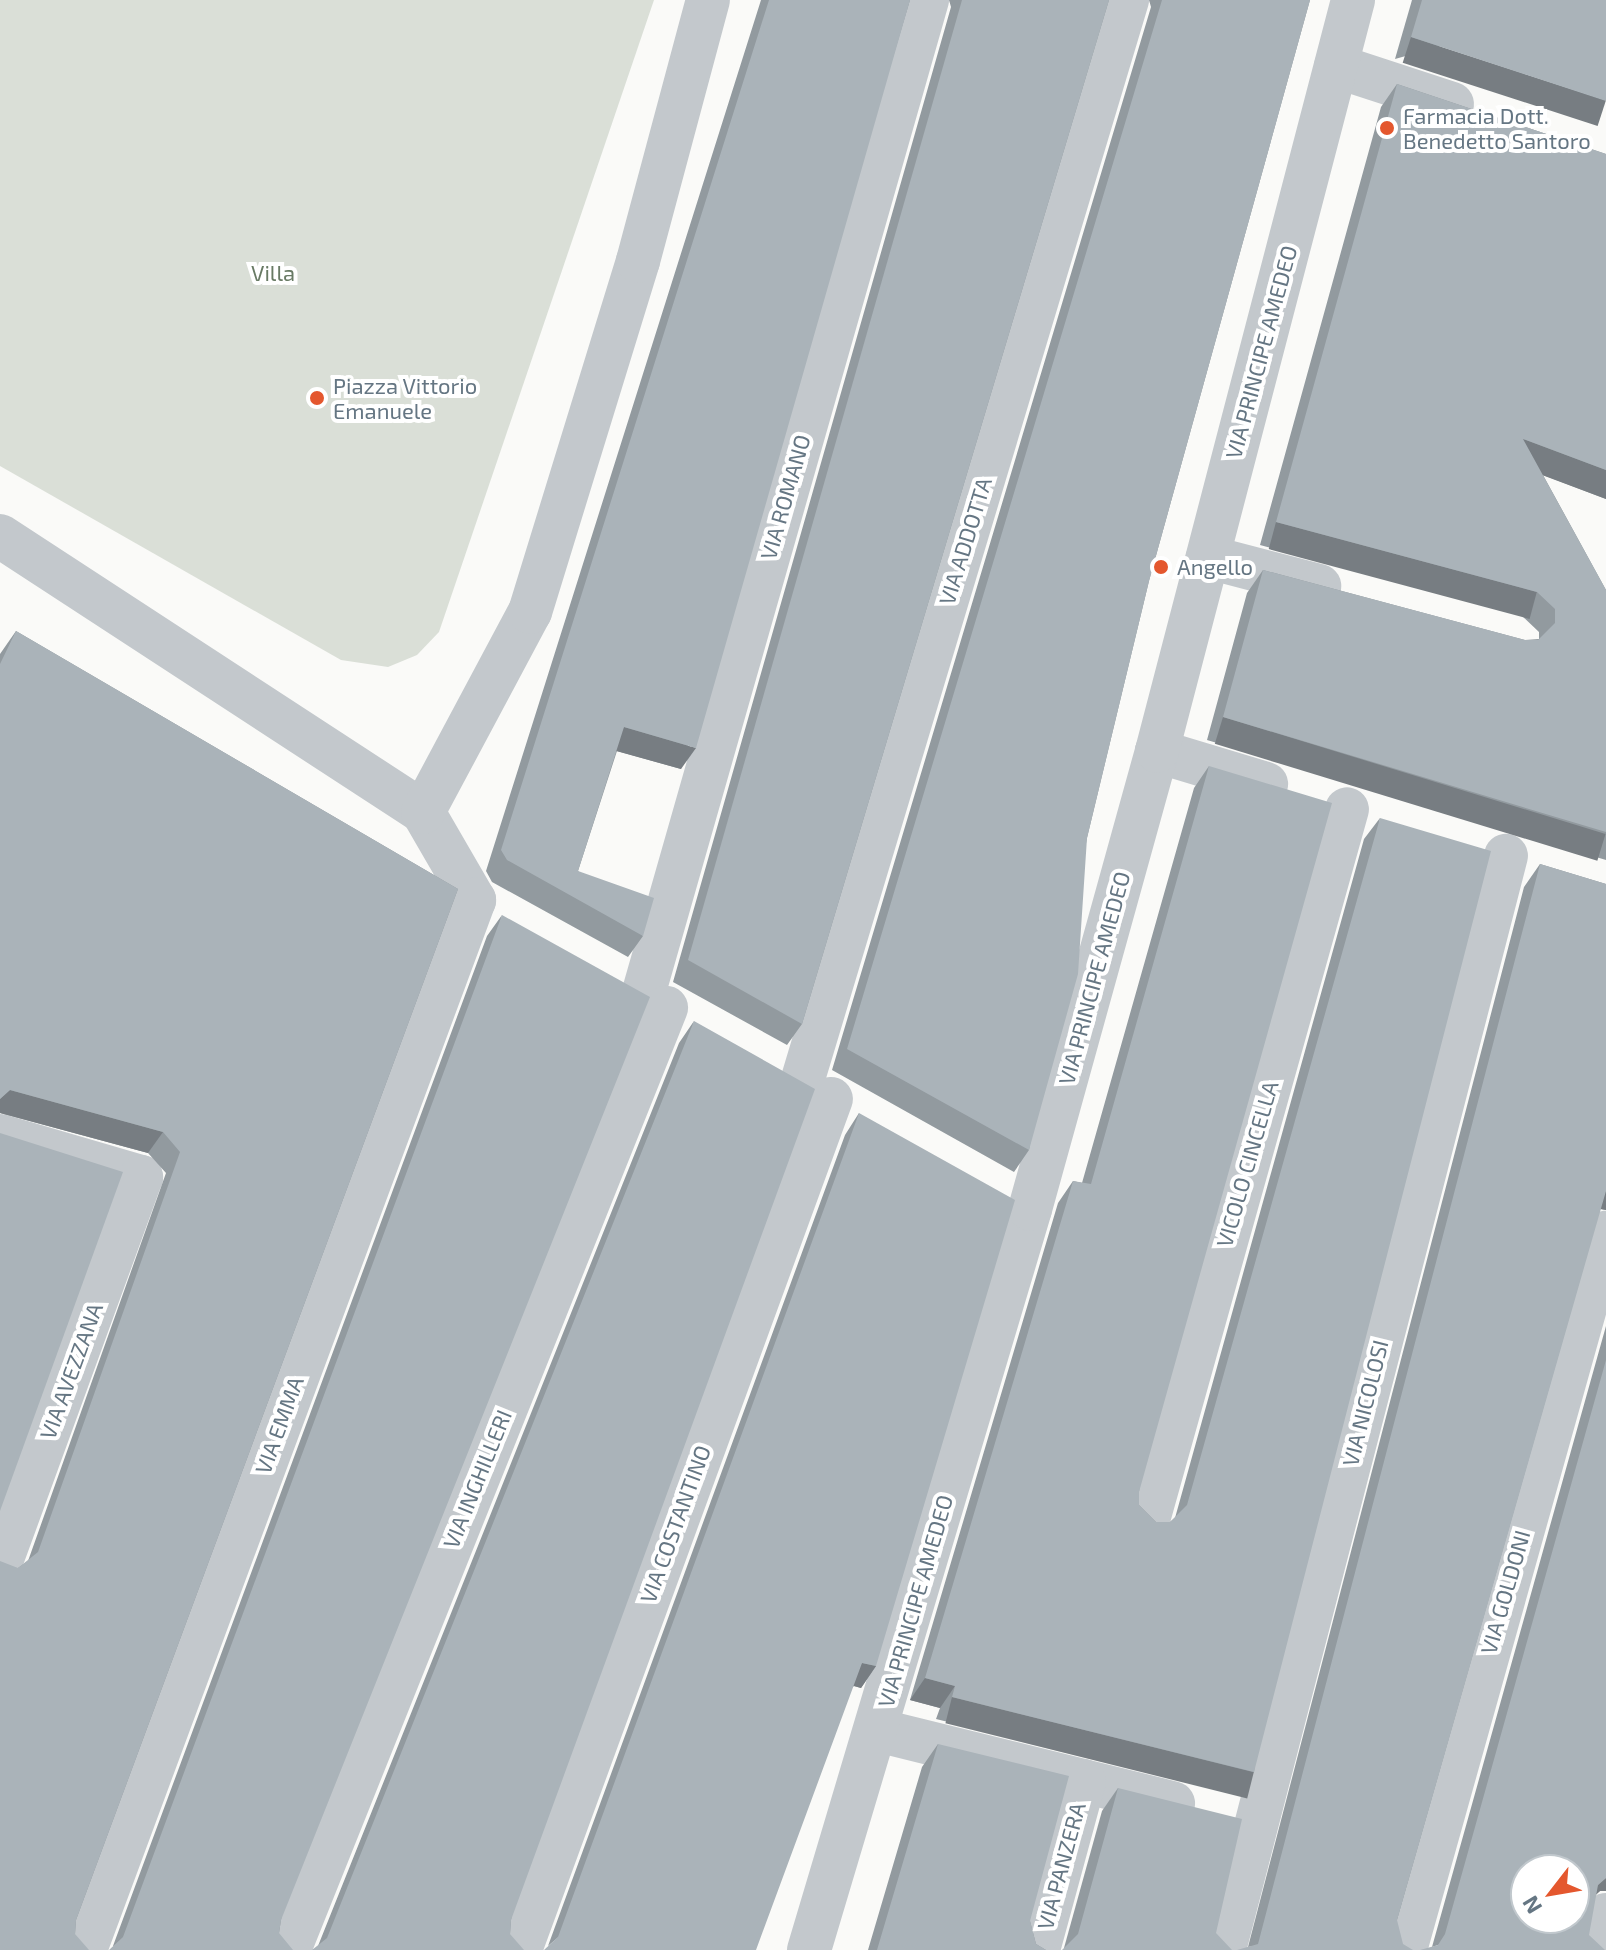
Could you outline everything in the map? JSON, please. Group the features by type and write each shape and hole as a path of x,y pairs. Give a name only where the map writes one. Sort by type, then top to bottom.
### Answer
{"street":[{"path":"423,812 530,612 638,261 708,0"},
{"name":"VIA ROMANO","path":"655,1001 927,0"},
{"name":"VIA ADDOTTA","path":"816,1090 1127,0"},
{"name":"VIA PRINCIPE AMEDEO","path":"809,1950 1030,1209 1157,751 1353,0"},
{"path":"1336,66 1486,116"},
{"path":"6,552 423,812 474,900 513,922"},
{"path":"1208,557 1361,598"},
{"path":"1157,751 1390,822"},
{"name":"VICOLO CINCELLA","path":"1148,1520 1347,809"},
{"path":"1463,843 1549,869"},
{"name":"VIA NICOLOSI","path":"1224,1950 1506,856"},
{"name":"VIA EMMA","path":"85,1950 474,900"},
{"path":"604,973 707,1030"},
{"name":"VIA INGHILLERI","path":"289,1950 655,1001"},
{"path":"761,1060 871,1121"},
{"name":"VIA COSTANTINO","path":"520,1950 816,1090"},
{"name":"VIA AVEZZANA","path":"0,1136 141,1177 1,1558"},
{"path":"990,1187 1030,1209"},
{"name":"VIA GOLDONI","path":"1405,1950 1606,1233"},
{"path":"877,1730 1257,1824"},
{"name":"VIA PANZERA","path":"1038,1950 1084,1781"},
{"path":"1597,1950 1606,1915"}],"green space":[{"name":"Villa","path":"0,0 654,0 439,632 417,655 388,667 341,660 0,466"}],"building":[{"path":"769,0 910,0 696,748 624,727 578,871 654,898 643,936 507,860 501,850"},
{"path":"962,0 1109,0 802,1024 688,960"},
{"path":"1162,0 1310,0 1149,581 1087,838 1078,974 1029,1150 847,1049"},
{"path":"1422,0 1606,0 1606,101 1411,37"},
{"path":"1397,84 1606,154 1606,470 1523,439 1606,590 1606,832 1223,717 1263,570 1525,640 1538,640 1555,623 1555,609 1537,592 1276,522"},
{"path":"16,631 458,889 76,1920 75,1934 89,1950 0,1950 0,1561 18,1568 38,1552 180,1152 163,1132 10,1090 0,1099 0,664"},
{"path":"1209,766 1332,803 1139,1492 1139,1505 1156,1522 1170,1522 1187,1505 1380,818 1491,851 1254,1772 952,1697 955,1686 925,1678 1073,1181 1091,1184"},
{"path":"1540,864 1606,884 1606,1191 1397,1920 1403,1944 1413,1950 1237,1950 1258,1944"},
{"path":"502,915 650,997 281,1920 279,1933 293,1950 109,1950 123,1937"},
{"path":"694,1021 815,1089 511,1920 510,1934 524,1950 312,1950 327,1938"},
{"path":"859,1113 1015,1200 876,1666 862,1663 756,1950 544,1950 558,1937"},
{"path":"0,1133 123,1172 0,1511"},
{"path":"1606,1360 1606,1878 1598,1885 1590,1929 1590,1854 1510,1854 1510,1934 1589,1934 1605,1950 1420,1950 1438,1945 1445,1934"},
{"path":"938,1744 1069,1776 1030,1921 1036,1944 1046,1950 877,1950"},
{"path":"1118,1788 1242,1819 1216,1933 1232,1950 1062,1950 1078,1934"}],"place":[{"name":"Farmacia Dott. Benedetto Santoro","path":"1387,128"},
{"name":"Piazza Vittorio Emanuele","path":"317,398"},
{"name":"Angello","path":"1161,567"}]}
